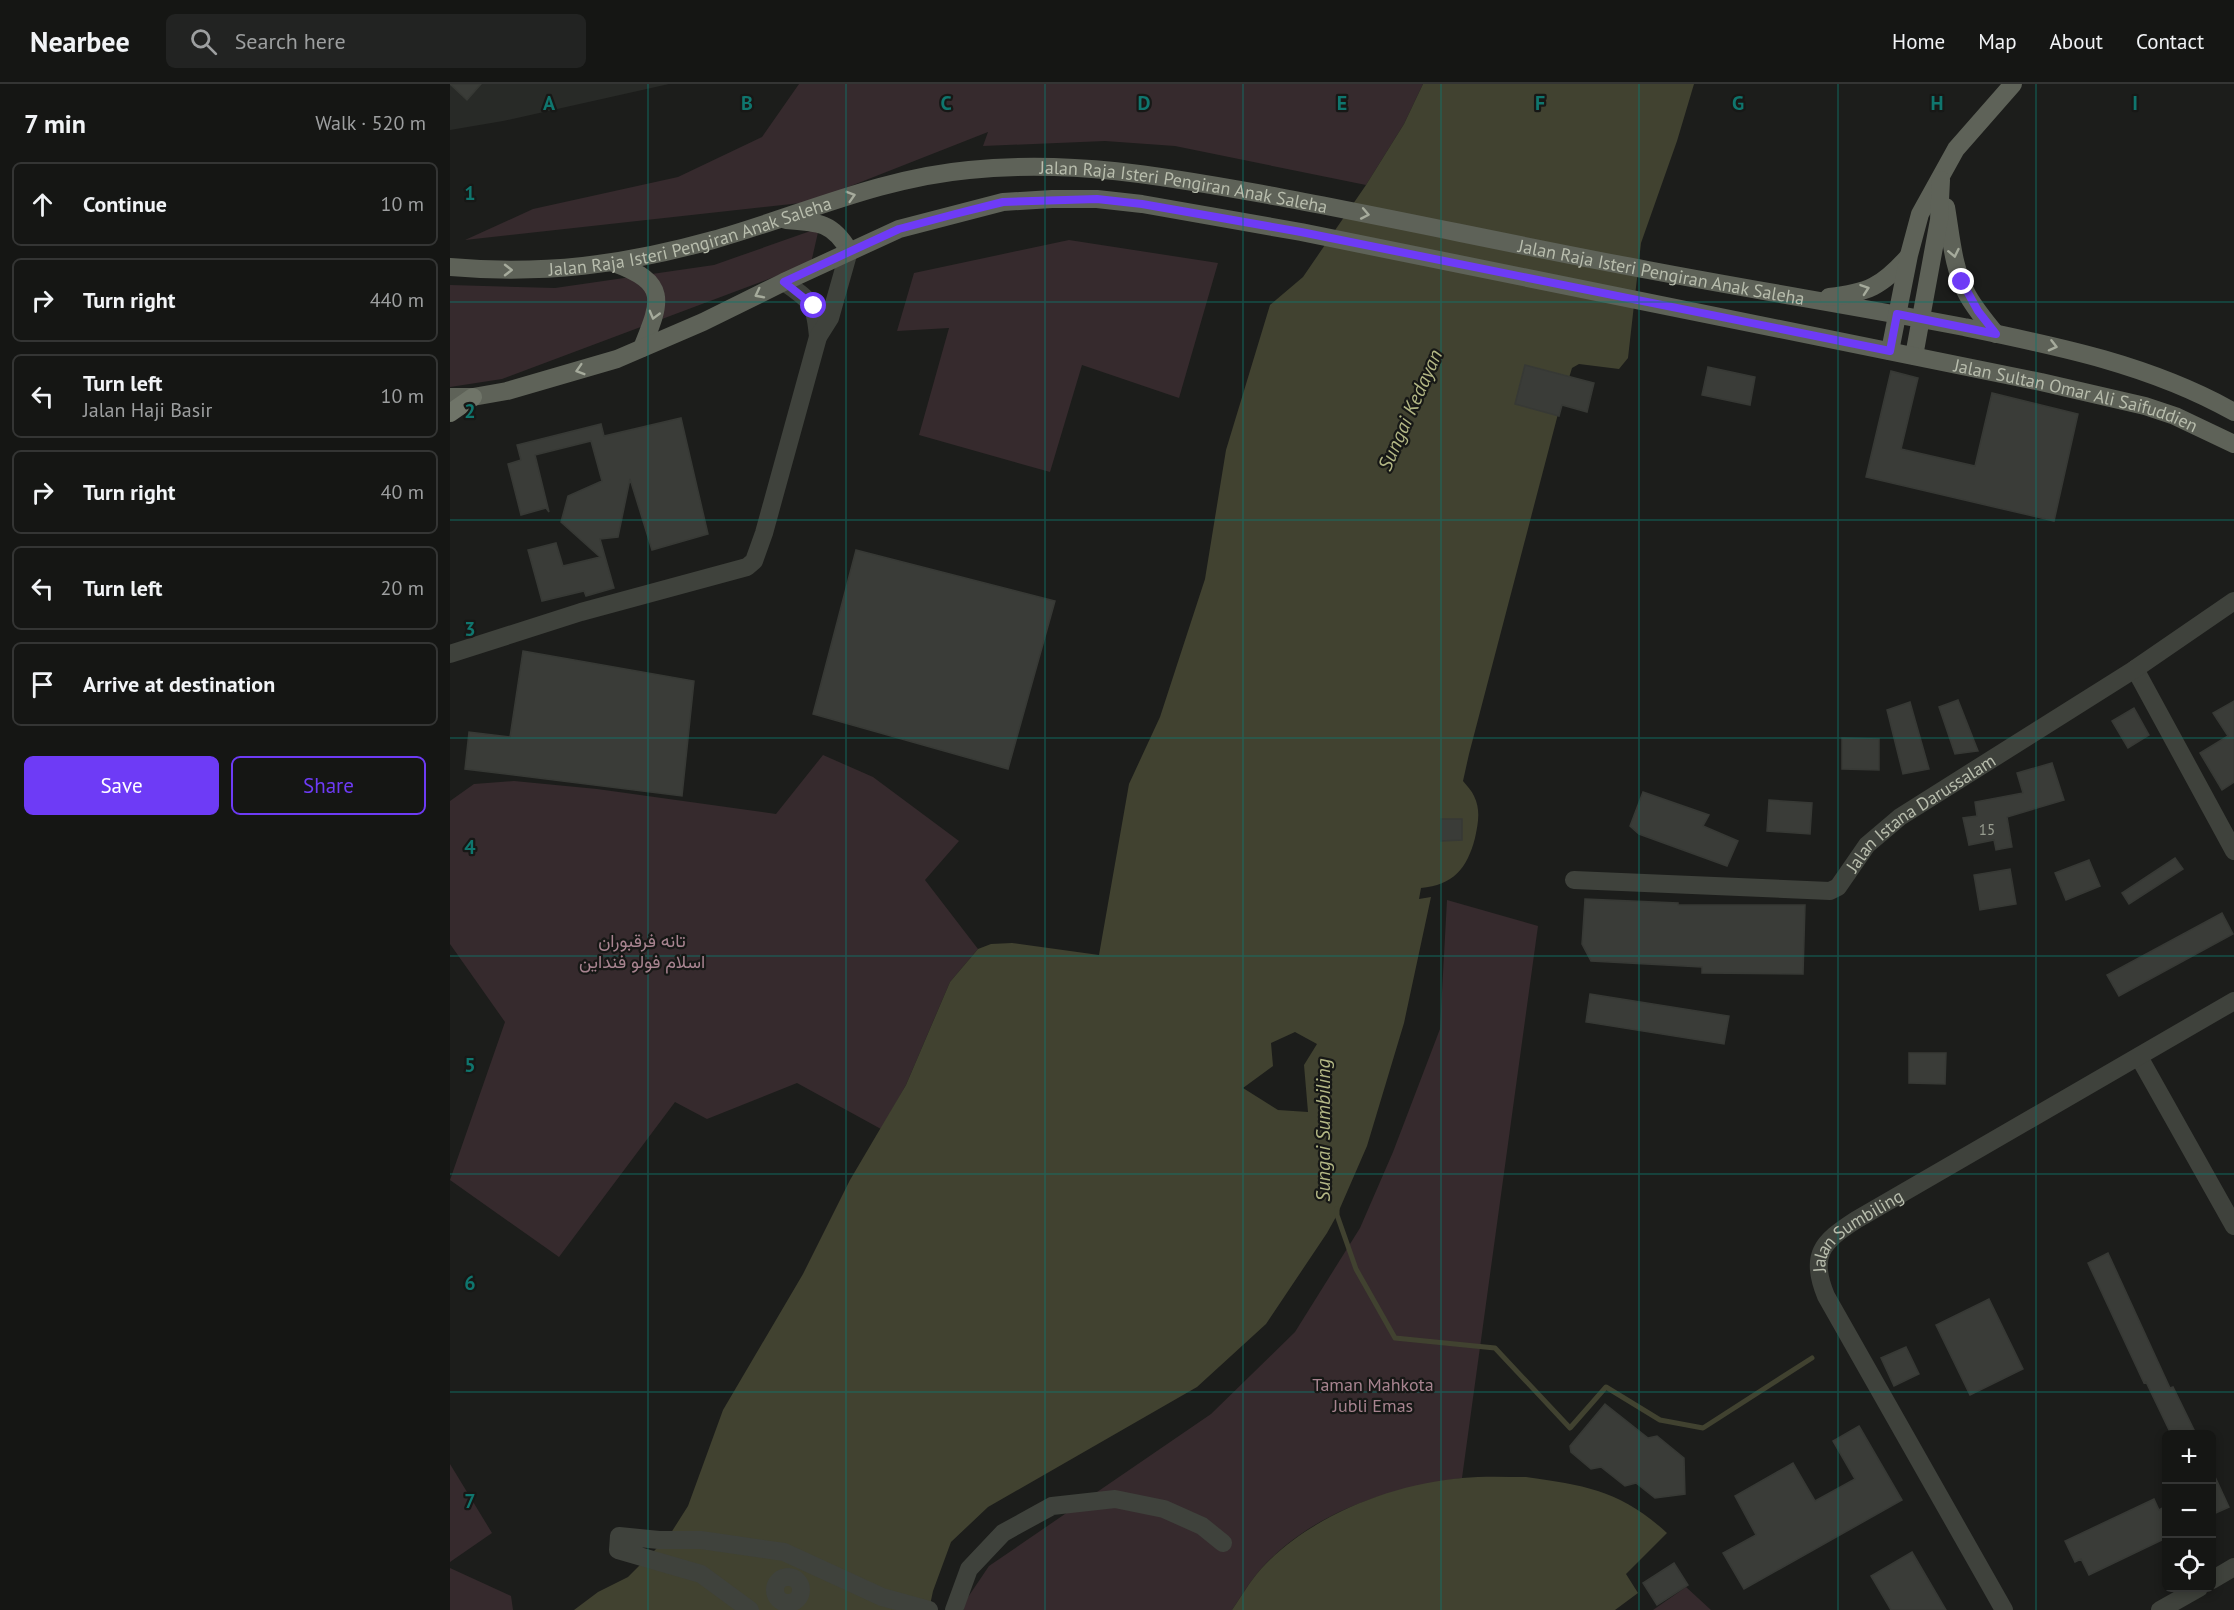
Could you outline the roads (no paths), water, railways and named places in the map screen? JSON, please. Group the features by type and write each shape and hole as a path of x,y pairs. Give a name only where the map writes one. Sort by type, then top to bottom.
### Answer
{"highway":[{"path":"450,413 473,397"}],"main road":[{"path":"1890,351 1909,255 1920,214 1956,149 2013,84"},
{"name":"Jalan Raja Isteri Pengiran Anak Saleha","path":"450,267 489,270 555,270 612,263 716,239 898,182 967,170 1044,166 1101,168 1308,202 1646,270 1920,319"},
{"path":"1914,356 1940,220 1941,175"},
{"path":"1941,175 1955,258 1962,282 1973,303 1996,334"},
{"name":"Jalan Raja Isteri Pengiran Anak Saleha","path":"450,397 473,397 507,392 617,359 703,322 899,229 1003,202 1052,199 1097,199 1142,204 1301,232 1914,356"},
{"path":"775,219 819,222 842,238 849,251"},
{"path":"1809,298 1845,295 1869,289 1890,277 1909,255"},
{"path":"612,263 632,270 647,279 657,296 656,314 642,348"},
{"name":"Jalan Sultan Omar Ali Saifuddien","path":"1920,319 2112,361 2177,384 2234,412"},
{"name":"Jalan Sultan Omar Ali Saifuddien","path":"1914,356 2145,406 2175,416 2234,444"}],"street":[{"path":"450,654 581,612 747,567 754,561 764,533 818,337 830,318 849,251"},
{"path":"784,282 814,306 818,337"},
{"name":"Jalan Istana Darussalam","path":"1574,880 1830,891 1838,887 1867,845 1900,817 2135,669 2234,601"},
{"path":"2135,669 2234,851"},
{"name":"Jalan Sumbiling","path":"2004,1610 1826,1296 1818,1278 1820,1252 1835,1233 1856,1220 2234,1001"},
{"path":"2139,1057 2234,1226"},
{"path":"954,1610 969,1569 1003,1533 1052,1506 1115,1498 1164,1509 1202,1526 1223,1543"},
{"path":"750,1610 701,1574 618,1550 619,1536 659,1540 701,1540 784,1552 882,1597 929,1610"},
{"path":"777,1605 774,1592 777,1582 783,1577 796,1580 811,1563"},
{"path":"2222,1574 2234,1588"},
{"path":"2160,1610 2191,1592"}],"water":[{"name":"Sungai Kedayan","path":"1423,84 1694,84 1677,141 1641,243 1628,358 1619,369 1579,364 1572,368 1463,781 1473,794 1478,806 1478,822 1472,849 1463,867 1450,879 1421,888 1419,899 1431,897 1404,1023 1367,1146 1327,1233 1266,1324 1197,1387 988,1507 951,1542 933,1591 929,1610 574,1610 598,1592 628,1577 669,1536 688,1506 723,1410 803,1274 850,1180 906,1085 950,982 978,949 991,944 1012,943 1099,955 1129,784 1160,717 1205,579 1226,450 1270,305 1303,277 1366,185 1404,124","holes":["1295,1032 1317,1044 1304,1065 1308,1112 1278,1110 1243,1088 1273,1066 1271,1043"]},
{"path":"1470,1477 1526,1477 1602,1492 1634,1507 1667,1533 1626,1574 1638,1593 1615,1610 1232,1610 1261,1569 1281,1550 1327,1518 1353,1506 1380,1495 1435,1481"}],"waterway":[{"name":"Sungai Sumbiling","path":"1337,1209 1337,1215 1356,1269 1395,1338 1495,1348 1570,1428 1606,1387 1660,1420 1703,1428 1812,1358"}],"park label":[{"name":"تانه فرقبوران اسلام فولو فنداين","path":"642,950"},
{"name":"Taman Mahkota Jubli Emas","path":"1373,1394"}]}
